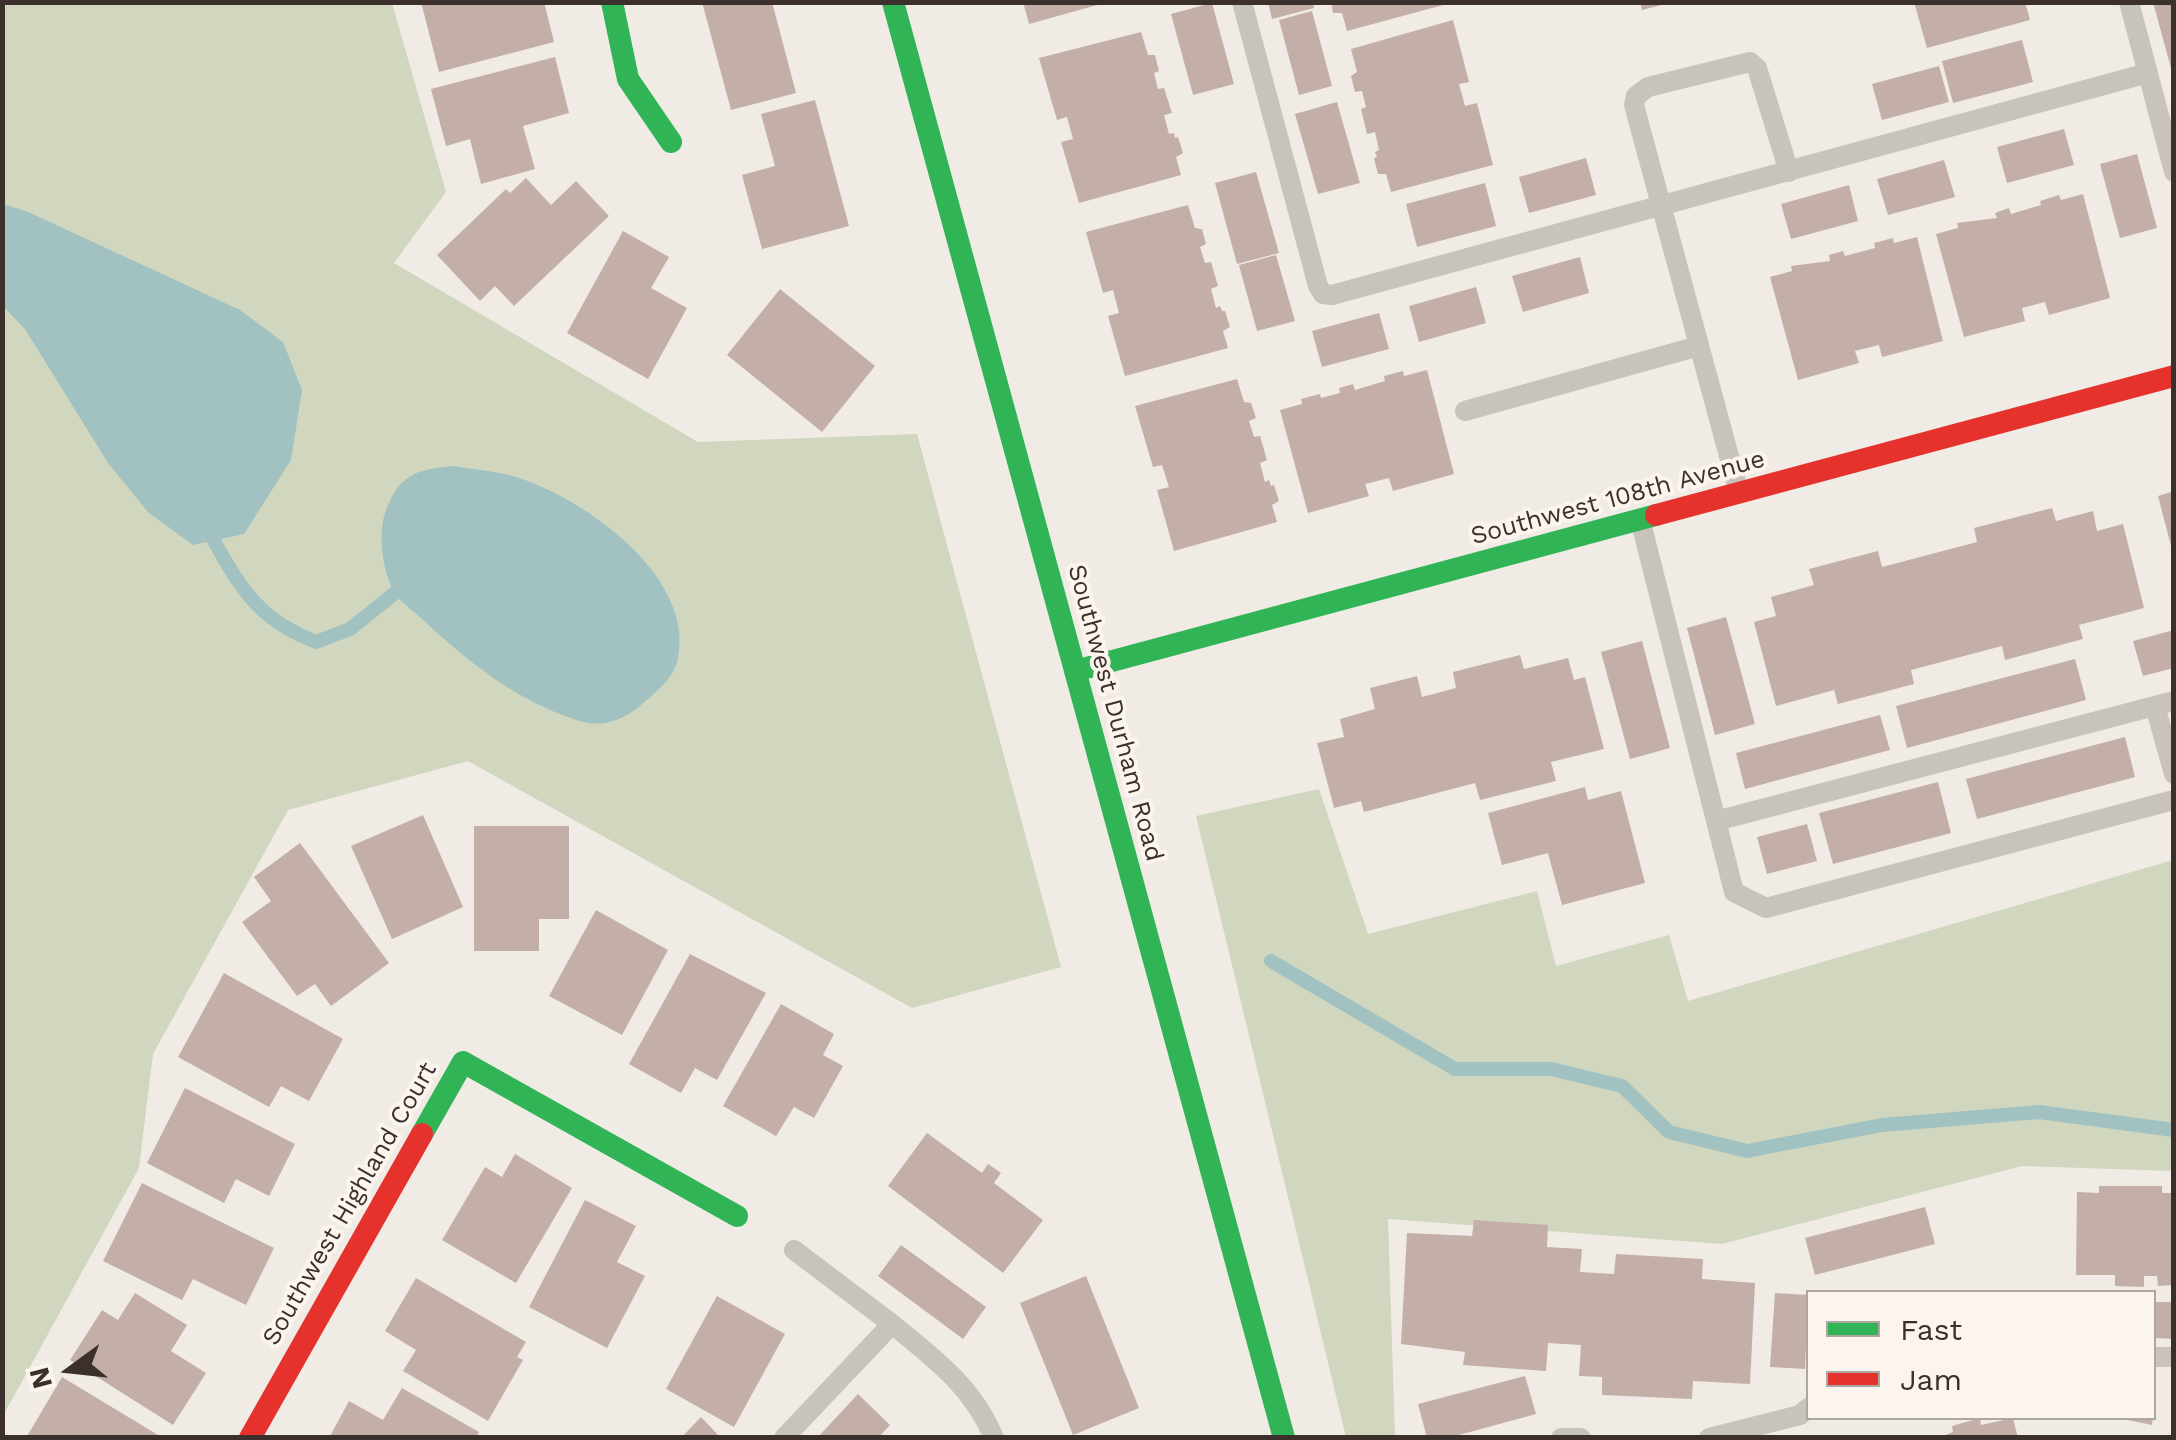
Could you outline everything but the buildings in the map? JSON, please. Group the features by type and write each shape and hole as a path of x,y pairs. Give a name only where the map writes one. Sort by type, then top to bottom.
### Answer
{"street":[{"path":"612,2 628,80 670,142"},
{"name":"Southwest Durham Road","path":"893,2 1284,1438"},
{"name":"Southwest 108th Avenue","path":"1075,671 2174,376"},
{"name":"Southwest Highland Court","path":"250,1438 463,1062 737,1216"}],"lane":[{"path":"1242,2 1323,294 1332,295 2148,73"},
{"path":"2129,2 2174,172"},
{"path":"1739,495 1634,105 1636,96 1648,87 1750,62 1757,68 1788,172"},
{"path":"1466,410 1700,346"},
{"path":"1640,520 1734,892 1766,908 2174,800"},
{"path":"1716,821 2164,704 2174,774"},
{"path":"794,1250 959,1378 984,1414 994,1438"},
{"path":"784,1438 892,1324"},
{"path":"1709,1438 1800,1415 1806,1410"},
{"path":"1561,1438 1581,1438"}],"green space":[{"path":"3,3 392,3 446,192 394,263 698,442 917,434 1061,967 912,1008 468,761 288,810 153,1054 139,1168 3,1416"},
{"path":"1319,789 1368,934 1537,891 1556,966 1669,935 1688,1001 2173,860 2173,1171 2022,1166 1722,1244 1388,1219 1395,1437 1346,1437 1196,816"}],"water":[{"path":"3,204 26,211 240,310 283,342 302,390 291,460 244,534 193,545 148,512 108,463 25,329 3,306"},
{"path":"453,466 513,476 570,501 600,520 651,569 669,597 679,627 678,658 664,684 634,710 597,724 536,703 476,666 398,597 387,575 382,542 390,500 410,476"}],"waterway":[{"path":"214,541 234,575 266,614 316,642 350,629 395,593"},
{"path":"1271,961 1455,1069 1551,1069 1622,1086 1669,1132 1747,1151 1882,1125 2039,1112 2174,1130"}],"traffic: fast":[{"path":"612,2 628,79 671,142"},
{"path":"893,2 1284,1438"},
{"path":"1075,671 1656,515"},
{"path":"422,1134 463,1062 737,1216"}],"traffic: jam":[{"path":"1656,515 2174,376"},
{"path":"250,1438 422,1134"}]}
